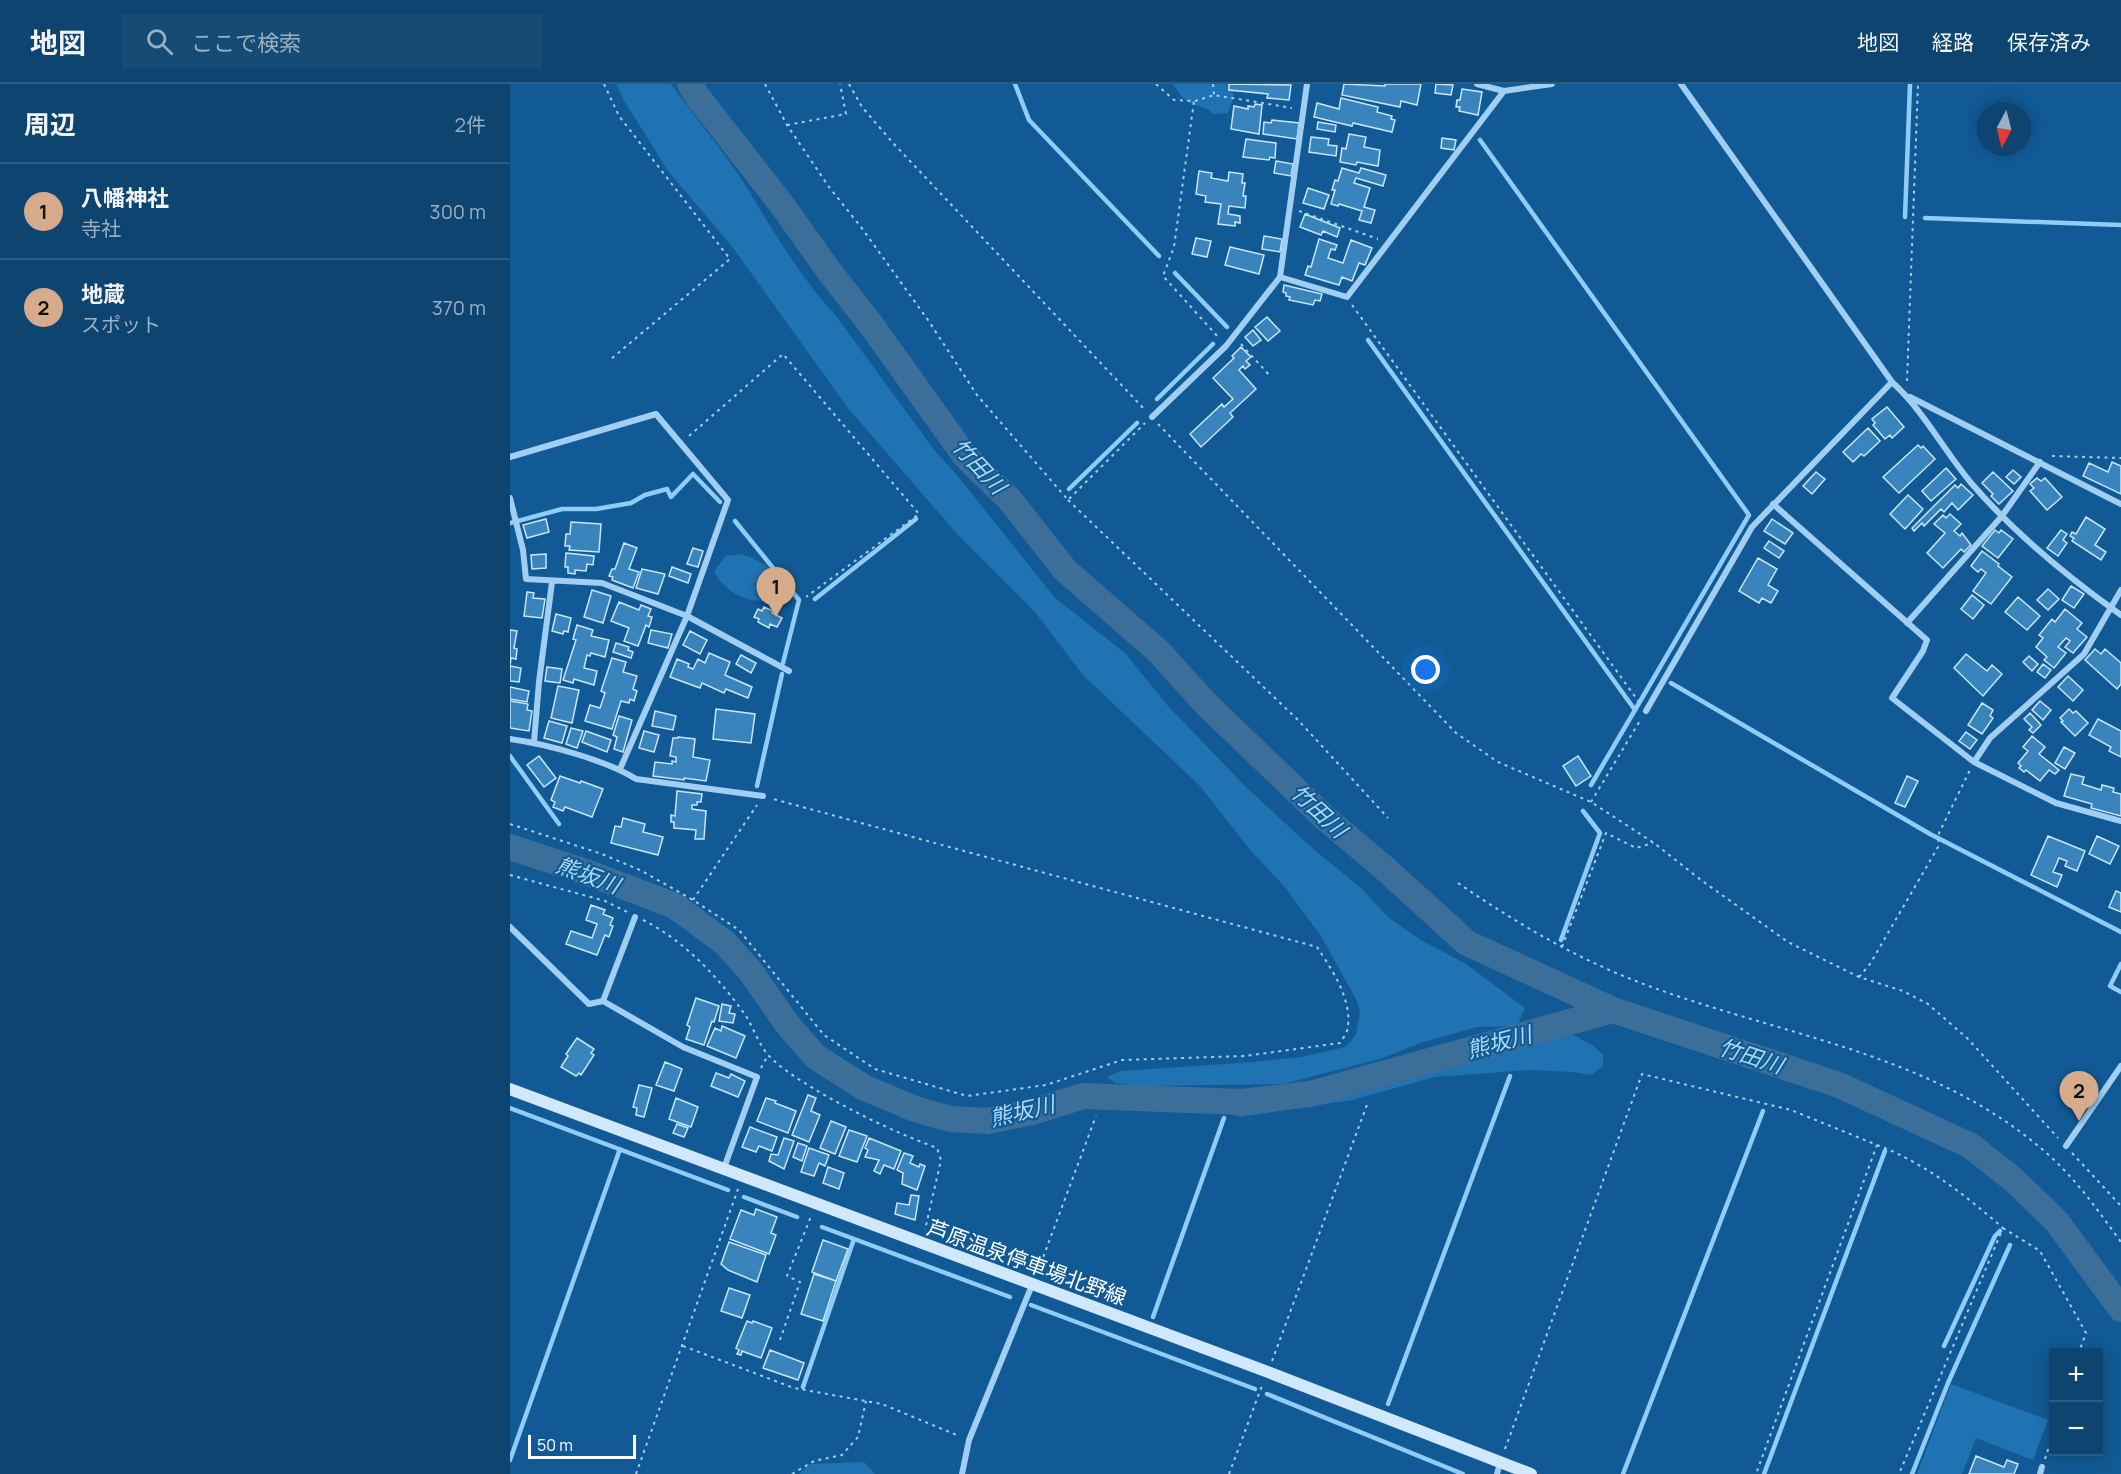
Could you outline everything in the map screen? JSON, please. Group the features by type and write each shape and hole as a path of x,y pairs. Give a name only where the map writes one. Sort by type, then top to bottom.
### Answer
{"main road":[{"name":"芦原温泉停車場北野線","path":"510,1089 1268,1372 1498,1468 1531,1474"}],"street":[{"path":"1152,417 1226,346 1280,277 1307,84"},
{"path":"1477,84 1504,91 1552,84"},
{"path":"1681,84 1892,382 1906,395 1972,484 2025,540 2121,615"},
{"path":"1280,277 1347,297 1504,91"},
{"path":"1646,711 1752,527 1892,382"},
{"path":"1906,395 2121,504"},
{"path":"510,457 656,414 728,500 687,616 620,769"},
{"path":"1907,623 2002,516 2040,462"},
{"path":"510,498 526,579 602,583 687,616 789,671"},
{"path":"1773,504 1927,640 1923,651 1892,698 1974,762 2056,803 2121,821"},
{"path":"534,742 552,582"},
{"path":"1974,762 1990,738 2084,654 2121,590"},
{"path":"510,739 534,742 620,769 636,779 763,796"},
{"path":"603,1000 635,917"},
{"path":"510,927 589,1004 603,1000 683,1047 757,1077 724,1168"},
{"path":"2066,1146 2121,1066"},
{"path":"962,1474 969,1440 1032,1285"}],"path":[{"path":"603,84 619,116 730,259 611,358"},
{"path":"765,84 787,125 829,187 928,320 977,395 1068,500 1298,720 1388,819"},
{"path":"787,125 846,114 840,84"},
{"path":"849,84 862,107 893,143 1456,733 1498,762 1591,801 1654,843 1701,880 1788,942 1859,977 1903,991 1928,1004 1968,1039 2044,1125 2121,1206"},
{"path":"1156,84 1174,100 1194,101 1214,95 1304,110"},
{"path":"1213,84 1214,95"},
{"path":"1906,395 1918,84"},
{"path":"1194,101 1174,247 1163,276 1226,346"},
{"path":"1291,208 1389,243"},
{"path":"1347,297 1646,711 1591,801"},
{"path":"1234,336 1272,377"},
{"path":"680,444 783,354 919,514 806,597"},
{"path":"1068,500 1152,417"},
{"path":"2051,456 2121,458"},
{"path":"1859,977 1870,964 1938,847 1939,832 1974,762"},
{"path":"510,824 602,854 642,871 693,900 740,930 824,1035 875,1069 967,1096 1046,1085 1122,1060 1245,1056 1340,1043 1348,1028 1346,1002 1336,975 1317,946 763,796 693,900"},
{"path":"1562,947 1606,833 1636,848 1654,843"},
{"path":"510,875 605,901 663,930 699,960 733,997 768,1055 794,1077 892,1131 937,1148 941,1160 922,1244"},
{"path":"1458,883 1507,916 1562,947 1639,983 1880,1059 1960,1093 1999,1116 2052,1158 2097,1207 2121,1242"},
{"path":"757,1077 768,1055"},
{"path":"1498,1468 1642,1074 1791,1110 1900,1154 1965,1194 2003,1228 2040,1251 2086,1333 2080,1348"},
{"path":"1229,1474 1368,1102"},
{"path":"1032,1285 1096,1116"},
{"path":"1756,1474 1877,1145"},
{"path":"636,1474 744,1176"},
{"path":"780,1340 800,1282 787,1276 816,1203"},
{"path":"1899,1474 2003,1228"},
{"path":"683,1346 794,1388 882,1404 969,1440"},
{"path":"792,1474 814,1461 842,1455 858,1437 866,1401"},
{"path":"2041,1471 2049,1446"}],"shaded area":[{"path":"616,84 671,84 734,168 809,284 836,316 935,451 957,475 1055,598 1125,653 1168,706 1245,786 1312,848 1360,887 1389,918 1421,940 1466,964 1525,1008 1517,1026 1477,1027 1420,1043 1383,1058 1283,1084 1142,1086 1115,1083 1107,1077 1121,1071 1301,1057 1345,1047 1356,1035 1360,1012 1357,1001 1321,936 1284,886 1251,851 1200,786 1083,675 1035,612 958,535 847,407 731,245 668,171"},
{"path":"1173,84 1230,84 1234,96 1228,113 1213,114 1205,108 1190,103 1182,97"},
{"path":"740,554 761,563 777,577 782,591 776,601 757,601 740,596 732,592 719,579 714,571 726,556"},
{"path":"1569,1032 1595,1047 1603,1055 1603,1066 1591,1075 1530,1070 1435,1077 1352,1100 1240,1117 1229,1112 1233,1108 1248,1104 1287,1103 1342,1092 1442,1063 1495,1052 1554,1034"},
{"path":"1951,1384 2048,1420 2033,1460 1976,1438 1962,1474 1917,1474"},
{"path":"864,1462 875,1474 799,1474 810,1464"}],"building":[{"path":"1229,84 1291,85 1289,100 1267,98 1268,94 1229,90"},
{"path":"1344,84 1385,86 1385,84 1421,84 1417,105 1401,101 1400,107 1342,95"},
{"path":"1436,84 1453,85 1451,95 1435,93"},
{"path":"1462,89 1482,92 1478,115 1459,111 1460,107 1456,107"},
{"path":"1341,98 1378,107 1377,112 1392,116 1391,119 1395,120 1392,132 1314,117 1317,103 1339,109"},
{"path":"1255,104 1262,105 1259,134 1231,129 1234,106 1248,109 1248,106 1254,107"},
{"path":"1272,120 1299,123 1297,139 1263,134 1264,122 1271,123"},
{"path":"1318,122 1336,125 1335,132 1317,129"},
{"path":"1349,134 1366,137 1364,147 1380,150 1378,166 1340,162 1342,148 1346,149"},
{"path":"1311,137 1329,139 1328,145 1337,146 1336,156 1309,152"},
{"path":"1442,138 1456,140 1454,150 1441,148"},
{"path":"1246,139 1276,143 1275,158 1270,157 1269,160 1243,157"},
{"path":"1276,161 1293,164 1291,176 1274,173"},
{"path":"1342,168 1359,173 1361,168 1386,175 1383,186 1356,178 1354,183 1370,188 1364,207 1375,210 1371,223 1359,220 1362,211 1331,204 1335,180 1338,181"},
{"path":"1199,171 1212,173 1211,178 1228,181 1229,172 1243,174 1245,208 1229,206 1228,214 1240,216 1240,223 1235,222 1235,226 1218,224 1221,204 1205,202 1206,196 1196,194"},
{"path":"1308,188 1329,195 1324,209 1303,203"},
{"path":"1305,214 1340,228 1337,237 1323,231 1321,235 1300,227"},
{"path":"1264,236 1282,239 1280,252 1262,249"},
{"path":"1196,238 1211,241 1207,257 1192,254"},
{"path":"1319,239 1337,245 1335,250 1331,249 1328,258 1343,263 1351,240 1372,248 1365,265 1359,263 1352,281 1342,277 1339,285 1305,275 1308,266 1311,267"},
{"path":"1230,247 1264,255 1259,274 1225,265"},
{"path":"1284,285 1322,294 1320,301 1315,300 1313,305 1289,300 1290,297 1283,292"},
{"path":"1267,317 1280,331 1268,341 1255,327"},
{"path":"1253,330 1261,340 1253,346 1245,337"},
{"path":"1241,347 1251,357 1246,361 1250,365 1245,369 1243,366 1239,370 1256,389 1230,413 1233,417 1201,447 1190,434 1222,404 1224,407 1233,399 1213,378 1234,358 1232,356"},
{"path":"1887,407 1904,427 1892,438 1890,435 1885,439 1873,425 1875,423 1872,419"},
{"path":"1868,428 1880,441 1864,456 1861,454 1853,462 1843,452"},
{"path":"1918,445 1921,448 1923,446 1935,459 1899,493 1883,477"},
{"path":"2112,462 2121,466 2121,494 2083,476 2089,463 2108,472"},
{"path":"1946,468 1956,479 1931,501 1922,491"},
{"path":"2013,470 2021,477 2014,484 2006,477"},
{"path":"1816,472 1825,479 1812,494 1803,486"},
{"path":"1993,472 2013,491 1999,504 1982,483"},
{"path":"2037,478 2041,481 2045,478 2062,497 2047,510 2030,491 2034,488 2030,484"},
{"path":"1961,484 1973,495 1958,510 1952,503 1944,512 1941,509 1924,526 1922,523 1914,531 1912,528 1955,485 1958,488"},
{"path":"1908,495 1923,509 1905,529 1890,514"},
{"path":"1950,514 1961,524 1954,531 1960,536 1962,533 1971,545 1964,552 1961,549 1943,568 1927,553 1945,533 1934,524 1943,515 1946,518"},
{"path":"2086,517 2105,529 2095,545 2106,552 2101,560 2072,541 2074,538 2070,536 2072,532 2076,534"},
{"path":"546,519 549,532 527,538 523,525"},
{"path":"1772,519 1793,533 1785,544 1764,531"},
{"path":"571,522 601,524 599,552 569,550 570,546 565,546 566,534 570,534"},
{"path":"1995,530 1999,533 2001,530 2013,539 1998,558 1982,546"},
{"path":"2061,530 2067,534 2063,540 2067,543 2058,556 2047,548"},
{"path":"1769,541 1784,551 1779,558 1764,548"},
{"path":"624,543 637,548 629,569 639,572 633,588 612,580 613,577 609,576 612,569 615,569"},
{"path":"693,548 703,551 698,567 687,564"},
{"path":"1982,551 2012,577 1991,604 1973,591 1986,573 1981,569 1978,572 1971,566"},
{"path":"566,553 594,556 593,565 587,564 586,571 575,570 575,574 568,573 568,567 565,567"},
{"path":"546,554 546,568 532,569 531,555"},
{"path":"1758,558 1777,569 1768,585 1778,591 1771,603 1762,598 1759,603 1739,591"},
{"path":"672,567 691,574 688,583 669,576"},
{"path":"642,569 665,574 658,594 636,588"},
{"path":"2071,586 2084,594 2074,608 2062,600"},
{"path":"2048,589 2059,599 2048,610 2037,600"},
{"path":"592,590 611,596 603,623 584,617"},
{"path":"527,592 534,593 533,598 545,599 542,618 524,616"},
{"path":"1972,595 1984,605 1973,619 1961,609"},
{"path":"2018,597 2040,616 2027,630 2005,612"},
{"path":"619,602 639,610 641,605 651,609 648,616 652,617 649,627 646,625 638,646 624,641 629,628 611,621"},
{"path":"764,607 782,618 777,627 770,624 769,628 754,617 758,609 762,611"},
{"path":"2065,609 2082,623 2077,629 2087,637 2073,653 2065,647 2070,641 2066,638 2058,647 2066,653 2054,668 2044,660 2047,657 2036,647 2043,638 2039,635 2052,619 2055,622"},
{"path":"556,614 571,618 568,632 564,631 563,634 552,631"},
{"path":"577,625 593,630 591,636 609,640 605,657 591,653 590,656 587,655 584,668 597,671 594,685 574,679 573,683 563,680 576,640 573,639"},
{"path":"510,630 517,631 514,648 517,649 516,659 511,658 510,666"},
{"path":"651,630 672,634 668,648 648,643"},
{"path":"690,631 707,640 700,654 683,645"},
{"path":"616,643 629,647 628,650 633,652 631,658 613,652"},
{"path":"2095,649 2101,654 2105,649 2121,663 2121,684 2117,689 2085,660"},
{"path":"709,653 730,662 725,675 752,687 748,698 726,689 724,693 702,683 700,688 670,677 677,659 689,664 688,667 693,669 698,659 705,663"},
{"path":"1966,654 1987,671 1992,665 2002,674 1983,696 1954,668"},
{"path":"741,655 756,663 751,673 736,664"},
{"path":"2029,656 2038,664 2032,671 2023,662"},
{"path":"612,658 626,662 623,672 637,676 633,689 637,691 634,701 630,699 629,703 621,701 612,729 585,721 590,705 600,708 605,693 601,691"},
{"path":"2043,664 2051,670 2045,678 2037,672"},
{"path":"510,666 521,668 519,682 510,681"},
{"path":"547,667 562,669 560,683 545,681"},
{"path":"2068,676 2083,690 2073,701 2058,687"},
{"path":"558,686 579,690 572,723 551,718"},
{"path":"510,687 529,691 527,702 510,699"},
{"path":"510,701 528,704 527,710 532,711 529,731 510,728"},
{"path":"2040,701 2051,710 2043,720 2032,710"},
{"path":"1982,703 1993,710 1990,716 1993,718 1982,734 1968,725"},
{"path":"716,709 755,714 751,743 713,739"},
{"path":"2069,709 2073,713 2076,711 2088,723 2075,736 2060,718"},
{"path":"655,711 676,716 673,730 652,726"},
{"path":"2030,713 2041,725 2033,733 2029,730 2032,727 2024,719"},
{"path":"619,716 632,720 623,752 614,749 617,737 613,735"},
{"path":"2098,719 2121,731 2121,757 2109,751 2111,747 2089,735"},
{"path":"549,721 567,726 562,743 544,738"},
{"path":"571,728 583,731 577,748 566,744"},
{"path":"586,731 611,740 607,752 582,742"},
{"path":"644,731 659,735 654,752 639,748"},
{"path":"1966,732 1977,740 1970,749 1959,741"},
{"path":"2032,736 2045,747 2039,754 2059,770 2055,774 2049,770 2040,781 2026,770 2024,772 2019,768 2021,766 2018,763 2028,751 2023,747"},
{"path":"673,738 695,739 693,757 710,760 706,781 653,776 655,762 672,764 672,761 676,762 676,757 670,756"},
{"path":"2064,747 2075,753 2065,769 2055,763"},
{"path":"539,756 556,778 544,787 527,765"},
{"path":"1578,756 1591,776 1576,786 1563,766"},
{"path":"2071,774 2084,777 2082,784 2101,790 2102,785 2114,788 2113,792 2121,794 2121,816 2091,808 2092,804 2064,796"},
{"path":"560,776 603,789 592,817 565,807 563,811 553,807 555,802 551,800"},
{"path":"1907,776 1918,781 1905,807 1895,803"},
{"path":"677,791 702,794 701,802 692,805 692,809 706,811 704,839 695,839 696,830 674,828 671,815 675,816"},
{"path":"623,818 645,824 643,832 663,837 658,855 611,843 615,826 621,827"},
{"path":"2048,836 2085,851 2077,871 2065,866 2067,861 2059,858 2053,872 2062,875 2057,887 2031,875"},
{"path":"2097,836 2119,846 2110,864 2089,854"},
{"path":"2116,891 2121,893 2121,912 2109,907"},
{"path":"591,905 605,910 603,914 613,918 609,937 605,935 597,955 566,944 571,931 592,938 597,924 586,920"},
{"path":"696,998 719,1006 704,1045 686,1039 690,1027 687,1025"},
{"path":"722,1004 731,1006 729,1013 735,1014 733,1023 719,1021"},
{"path":"722,1026 745,1036 736,1058 707,1046 715,1028 721,1031"},
{"path":"577,1038 594,1049 591,1053 594,1055 581,1075 579,1073 576,1076 561,1067 568,1056 566,1054"},
{"path":"665,1062 682,1069 674,1091 656,1085"},
{"path":"716,1073 729,1078 731,1074 745,1081 738,1097 711,1086"},
{"path":"639,1085 652,1088 644,1117 636,1115 637,1108 633,1107"},
{"path":"808,1095 816,1098 811,1111 820,1115 809,1142 792,1135"},
{"path":"676,1098 698,1107 691,1127 669,1119"},
{"path":"766,1098 796,1111 788,1133 757,1121"},
{"path":"831,1121 846,1127 835,1154 820,1148"},
{"path":"677,1124 688,1128 684,1137 673,1133"},
{"path":"750,1127 777,1137 772,1151 759,1146 756,1152 742,1147"},
{"path":"849,1130 867,1136 857,1162 839,1156"},
{"path":"784,1138 794,1141 784,1169 769,1161 771,1154 778,1155"},
{"path":"869,1138 901,1151 894,1169 884,1165 880,1174 874,1171 879,1160 865,1157 868,1150 865,1148"},
{"path":"798,1143 807,1146 802,1161 793,1157"},
{"path":"809,1148 829,1155 825,1166 819,1163 814,1176 801,1172"},
{"path":"904,1153 913,1156 910,1163 919,1167 920,1164 925,1166 917,1190 902,1184 903,1173 897,1170"},
{"path":"828,1167 844,1173 839,1189 823,1183"},
{"path":"911,1195 919,1196 915,1220 895,1214 897,1203 909,1205"},
{"path":"756,1209 777,1217 771,1233 776,1235 769,1254 730,1239 741,1210 754,1215"},
{"path":"823,1240 848,1249 836,1281 812,1272"},
{"path":"729,1242 766,1255 757,1282 728,1270 721,1264"},
{"path":"814,1274 836,1281 823,1321 801,1314"},
{"path":"729,1288 750,1295 742,1318 721,1311"},
{"path":"747,1321 772,1328 761,1358 742,1351 741,1355 737,1354 739,1350 736,1348"},
{"path":"770,1350 804,1363 798,1380 763,1368"},
{"path":"1976,1456 2004,1467 2007,1460 2018,1464 2014,1474 1969,1474"}],"waterway":[{"name":"竹田川","path":"690,84 872,326 965,456 1010,500 1065,570 1158,651 1207,705 1325,818 1467,943 1613,1010 1839,1085 1971,1146 2015,1181 2057,1222 2121,1309"},
{"path":"1015,84 1029,120 1159,256"},
{"path":"1905,217 1910,84"},
{"path":"1480,140 1749,515 1635,710"},
{"path":"1925,218 2121,225"},
{"path":"1175,273 1227,327"},
{"path":"1368,340 1635,710 1591,785"},
{"path":"1157,399 1213,344"},
{"path":"1069,489 1137,423"},
{"path":"510,523 562,509 596,509 631,503 645,495 667,489 671,497 693,474 720,502"},
{"path":"815,599 916,519"},
{"path":"735,521 799,600 783,663"},
{"path":"757,786 782,674"},
{"path":"1671,683 1930,834 2121,932"},
{"path":"510,756 559,824"},
{"path":"1561,940 1600,833 1583,811"},
{"name":"熊坂川","path":"510,847 586,872 675,906 725,943 751,972 787,1024 816,1057 863,1087 915,1109 950,1119 988,1121 1032,1112 1083,1096 1241,1102 1310,1094 1613,1010"},
{"path":"2121,964 2110,986 2121,992"},
{"path":"1388,1404 1510,1076"},
{"path":"510,1108 728,1190"},
{"path":"1623,1474 1763,1111"},
{"path":"1153,1317 1224,1118"},
{"path":"510,1460 620,1149"},
{"path":"1764,1474 1885,1151"},
{"path":"744,1197 797,1217"},
{"path":"822,1227 1010,1297"},
{"path":"1944,1346 1995,1236 2000,1231"},
{"path":"803,1387 854,1239"},
{"path":"1912,1474 1948,1383 2010,1245"},
{"path":"1031,1305 1255,1389"},
{"path":"1267,1394 1463,1474"}],"place":[{"name":"八幡神社","path":"776,617"},
{"name":"地蔵","path":"2079,1121"}]}
